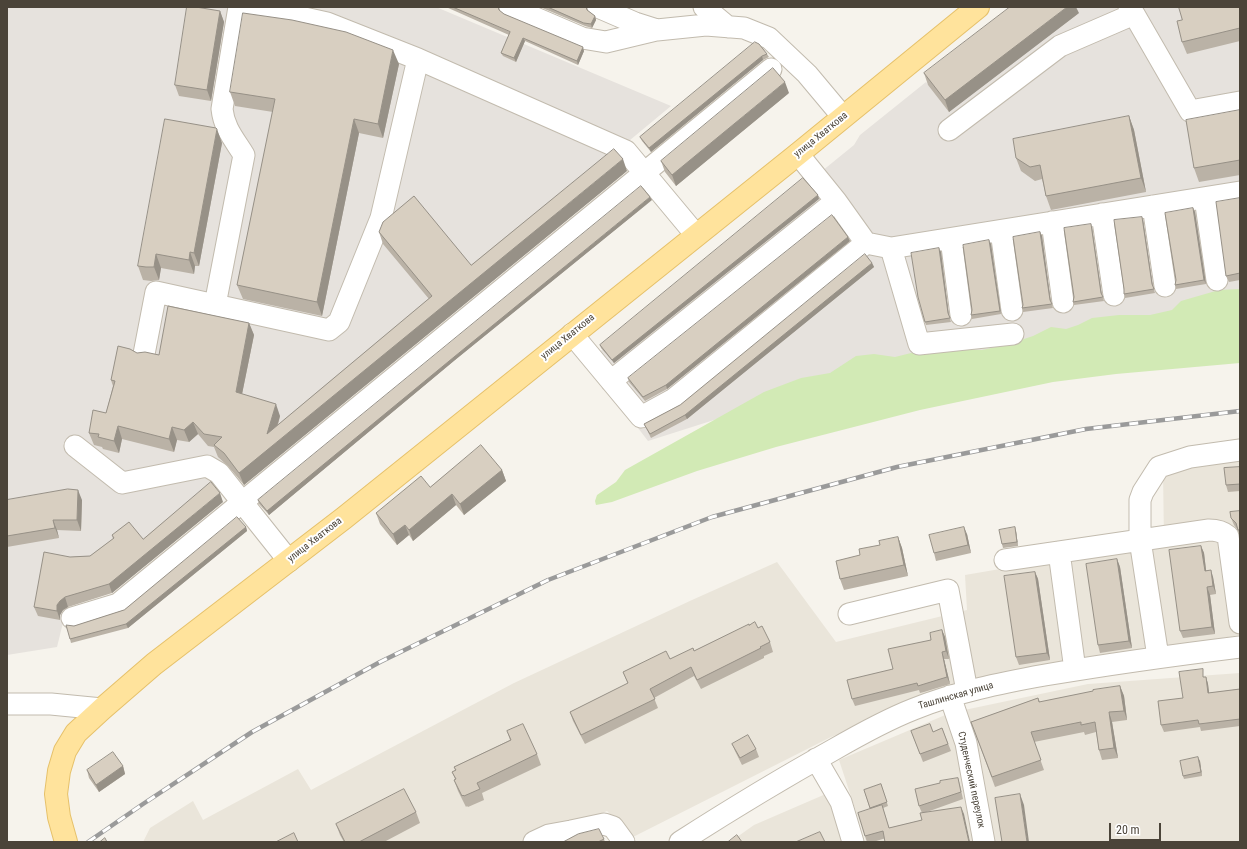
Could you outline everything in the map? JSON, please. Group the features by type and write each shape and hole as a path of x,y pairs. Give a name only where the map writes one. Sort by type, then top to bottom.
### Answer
{"main road":[{"name":"улица Хваткова","path":"66,842 59,817 56,794 59,771 65,751 76,733 102,709 154,664 289,561 798,154 978,7"}],"street":[{"path":"215,305 244,155 227,128 222,109 239,7"},
{"path":"255,7 327,23 418,59 626,151 696,235"},
{"path":"510,7 582,38 606,42 657,30 706,25 744,28 769,38 807,74 843,117"},
{"path":"598,7 635,23 657,30"},
{"path":"704,7 728,27"},
{"path":"948,130 1060,46 1132,10 1190,111 1240,102"},
{"path":"144,354 156,292 329,330 339,322 381,218 418,59"},
{"path":"72,618 118,604 771,69"},
{"path":"798,154 866,243 891,248 1240,192"},
{"path":"1205,198 1217,280"},
{"path":"611,381 836,202"},
{"path":"1153,206 1165,286"},
{"path":"1102,214 1114,295"},
{"path":"1052,222 1063,302"},
{"path":"1001,231 1012,310"},
{"path":"951,239 961,316"},
{"path":"572,334 641,417 674,399 866,243"},
{"path":"891,248 919,344 1013,334"},
{"path":"75,446 122,483 208,466 219,473 289,561"},
{"path":"1158,657 1140,540 1140,500 1143,492 1159,467 1190,457 1240,450"},
{"path":"1005,560 1209,530 1218,530 1224,532 1228,536 1240,624"},
{"path":"1059,552 1075,670"},
{"name":"Студенческий переулок","path":"849,614 948,590 966,743 984,842"},
{"name":"Ташлинская улица","path":"680,842 816,759 880,724 914,709 959,693 996,684 1075,670 1158,657 1240,647"},
{"path":"7,704 51,704 102,709"},
{"path":"816,759 841,802 853,842"},
{"path":"534,842 549,835 604,824 614,827 624,842"}],"shaded area":[{"path":"7,7 436,7 671,106 110,572 72,586 57,647 7,655"},
{"path":"1030,7 1240,7 1240,303 799,393 648,441 587,362 854,145 860,135 926,82 929,85"},
{"path":"1227,461 1240,461 1240,635 970,681 831,737 633,837 607,811 541,842 143,842 150,828 193,801 203,820 298,769 311,790 514,683 777,562 836,642 967,610 965,575 1164,541 1163,472"},
{"path":"1240,673 1240,842 866,842 839,760 950,713 1088,684"},
{"path":"835,790 853,842 730,842 754,825"}],"green space":[{"path":"1240,289 1240,363 1116,374 1053,382 920,410 776,447 697,471 612,502 596,505 595,501 597,495 616,482 625,470 764,392 801,378 830,373 856,356 874,354 895,357 931,348 982,350 1009,344 1033,336 1051,327 1066,329 1092,318 1119,315 1150,315 1172,310 1181,301 1219,290"}],"building":[{"path":"187,7 220,11 207,90 175,85"},
{"path":"453,7 498,7 504,14 583,47 577,61 523,38 514,58 501,53 510,32"},
{"path":"548,7 586,7 587,10 595,16 591,24 584,23"},
{"path":"1010,7 1067,7 945,100 924,73"},
{"path":"1179,7 1240,7 1240,28 1182,42 1177,21 1182,20"},
{"path":"243,13 292,20 346,32 393,50 378,124 354,119 317,302 237,285 275,99 230,92"},
{"path":"755,42 759,44 767,54 762,56 649,148 640,137"},
{"path":"773,68 785,82 672,175 661,161"},
{"path":"1240,110 1240,160 1194,168 1186,120"},
{"path":"1129,116 1141,178 1046,196 1040,165 1030,167 1016,158 1013,139"},
{"path":"165,119 217,129 194,253 190,252 189,260 156,254 154,267 138,266"},
{"path":"614,149 623,159 239,473 224,453 214,445 222,437 204,434 193,422 184,430 172,427 169,439 118,426 114,441 98,437 99,434 89,433 93,410 106,413 115,381 111,380 118,346 130,349 137,353 145,352 159,355 168,306 249,323 236,392 276,404 267,434 432,296 379,232 383,222 414,196 471,265"},
{"path":"803,178 818,195 612,360 600,345"},
{"path":"641,186 650,197 267,511 258,500"},
{"path":"1240,198 1240,273 1226,276 1216,202"},
{"path":"1193,208 1204,280 1175,285 1176,280 1165,213"},
{"path":"832,215 848,237 666,385 643,397 628,378"},
{"path":"1142,217 1154,289 1124,294 1114,220"},
{"path":"1091,224 1101,293 1103,297 1073,302 1074,297 1064,228"},
{"path":"1040,232 1050,300 1052,304 1022,308 1023,305 1013,237"},
{"path":"989,240 1000,311 971,315 972,310 963,245"},
{"path":"939,248 950,318 925,322 918,297 911,253"},
{"path":"865,254 872,263 685,415 650,434 644,424 680,405"},
{"path":"481,445 502,470 460,504 452,494 409,530 405,525 393,534 376,513 421,476 430,487"},
{"path":"1240,467 1240,484 1226,485 1224,468"},
{"path":"211,482 220,493 109,584 65,597 57,605 57,611 34,607 44,552 70,557 90,556 114,538 112,535 129,522 143,539"},
{"path":"68,489 78,490 77,520 53,520 55,528 7,536 7,500"},
{"path":"1240,511 1240,530 1238,530 1236,523 1231,518 1230,512"},
{"path":"237,517 246,527 126,624 70,639 66,625 74,626 124,610"},
{"path":"964,527 968,545 934,553 929,535"},
{"path":"1015,527 1017,542 1002,544 999,530"},
{"path":"898,537 904,565 840,579 836,561 860,555 859,549 880,545 879,541"},
{"path":"1201,546 1205,571 1211,570 1213,586 1207,587 1212,627 1180,631 1169,550"},
{"path":"1117,559 1129,641 1098,645 1086,564"},
{"path":"1035,572 1047,653 1016,657 1004,576"},
{"path":"755,622 758,628 762,626 770,642 760,647 761,648 697,680 691,667 650,689 655,699 581,735 570,712 628,683 623,672 666,651 670,659 693,648 694,651"},
{"path":"942,630 946,651 942,652 947,677 918,686 917,683 852,699 847,680 893,669 888,649 931,640 930,633"},
{"path":"1203,669 1203,677 1206,677 1208,693 1240,689 1240,719 1199,724 1198,720 1161,725 1158,701 1183,698 1179,672"},
{"path":"1120,686 1124,711 1109,712 1114,748 1099,750 1095,722 1081,725 1081,722 1031,732 1041,760 992,777 971,722 1038,698 1039,702 1093,690"},
{"path":"523,724 537,754 477,783 480,789 462,796 454,780 456,779 452,772 456,770 454,767 511,740 507,731"},
{"path":"930,724 933,732 942,728 948,744 920,754 911,731"},
{"path":"748,735 756,749 740,758 732,744"},
{"path":"113,752 123,766 96,785 87,770"},
{"path":"1198,757 1201,772 1183,776 1180,761"},
{"path":"958,778 961,792 919,806 915,789 940,783 940,781"},
{"path":"881,784 887,802 870,808 864,790"},
{"path":"404,789 416,812 359,842 345,842 336,824"},
{"path":"1020,794 1027,842 1002,842 995,798"},
{"path":"882,805 889,828 922,820 920,813 961,807 969,842 885,842 883,831 865,836 858,813"},
{"path":"599,829 604,839 598,842 563,842 578,834"},
{"path":"820,832 825,842 796,842"},
{"path":"294,833 298,842 276,842"},
{"path":"737,835 742,842 728,842"},
{"path":"105,838 107,842 100,842"}],"railway":[{"path":"88,842 252,732 380,662 548,580 712,517 897,467 1086,429 1240,411"}]}
